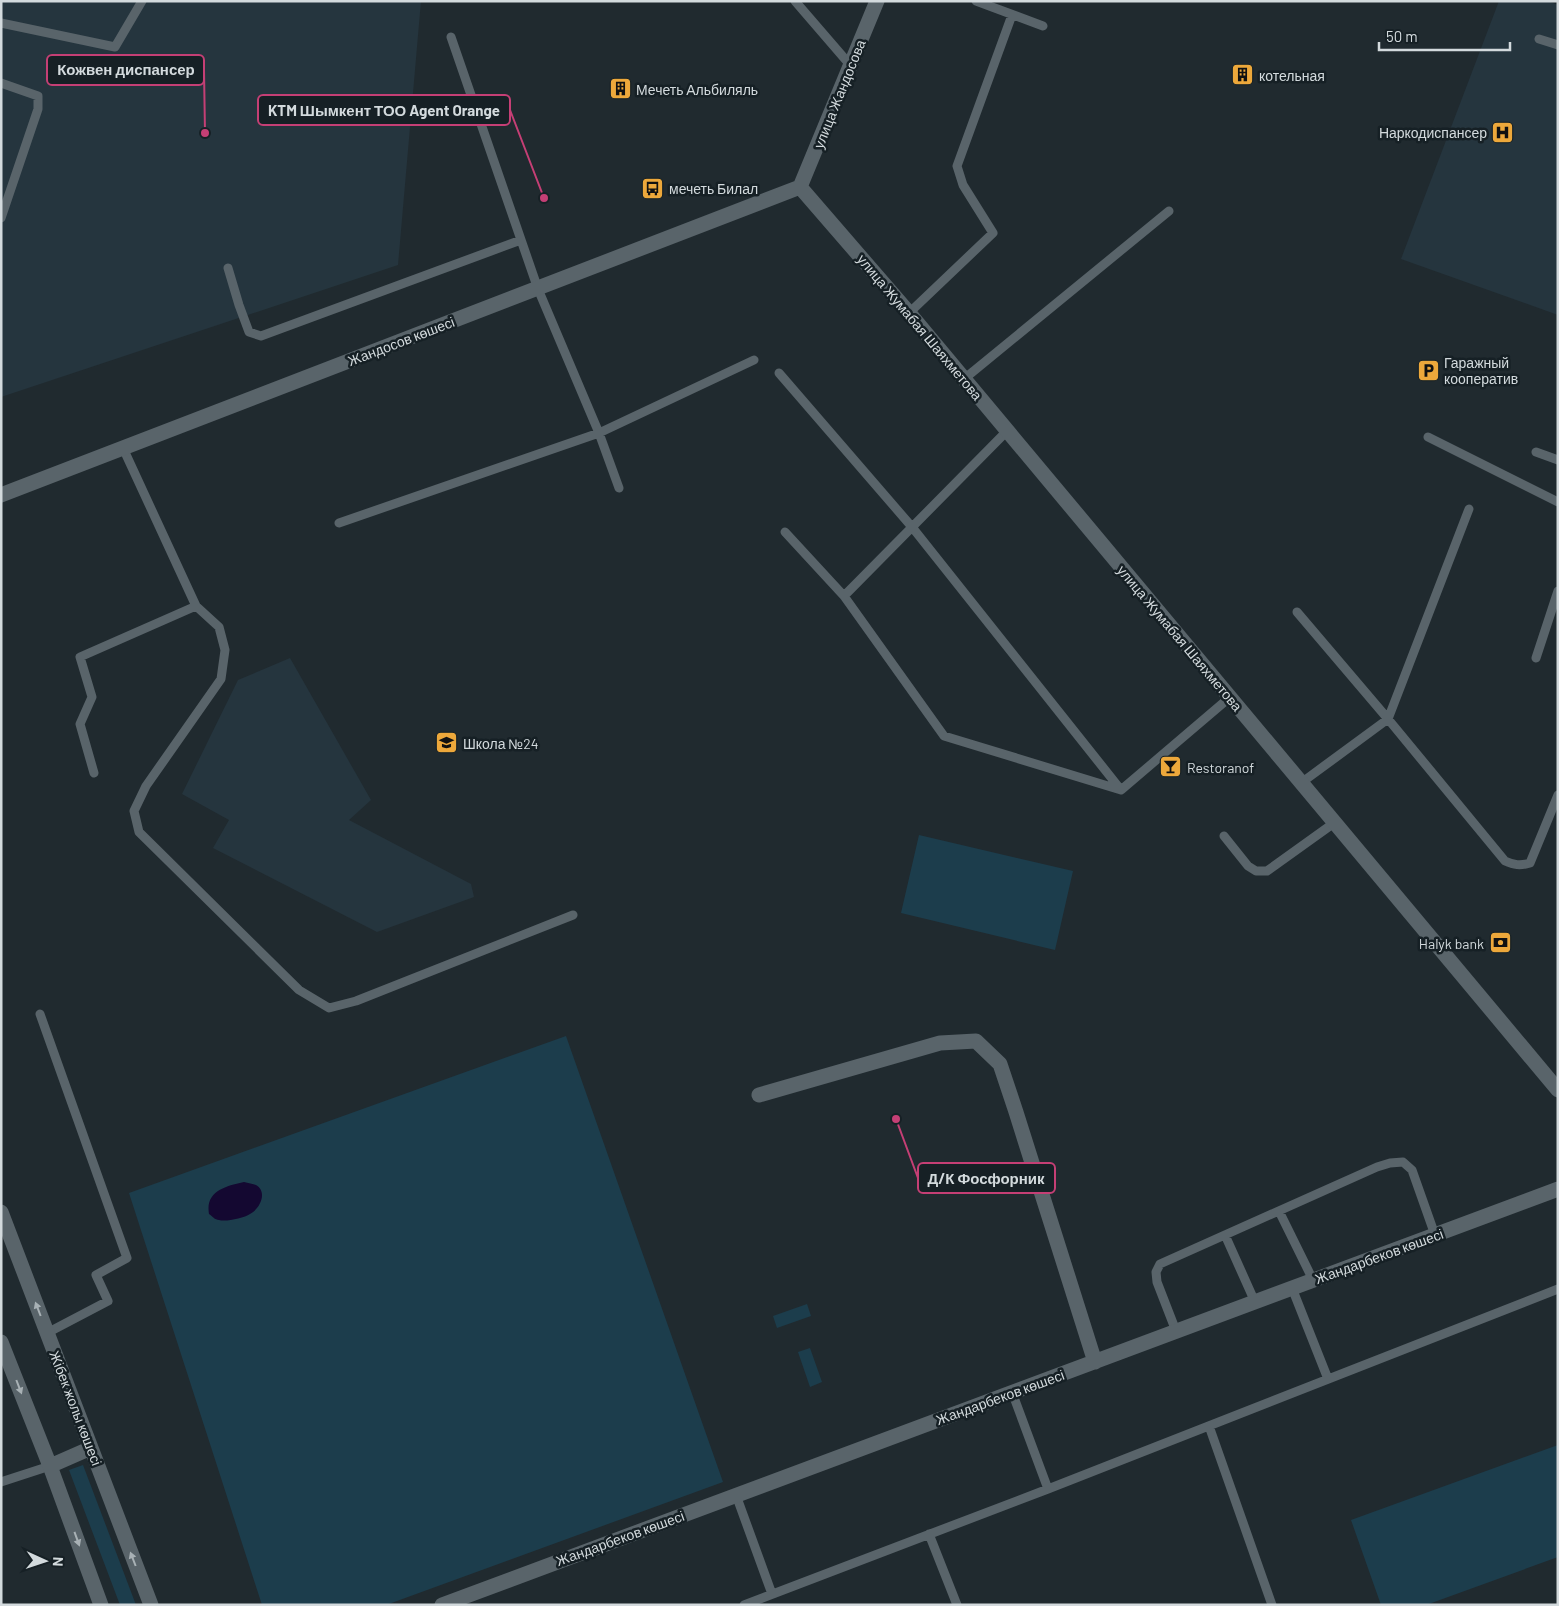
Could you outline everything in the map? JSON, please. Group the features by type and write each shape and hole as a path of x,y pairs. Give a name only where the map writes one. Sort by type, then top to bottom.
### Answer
{"street":[{"name":"улица Жандосова","path":"800,186 877,1"},
{"name":"улица Жумабая Шаяхметова","path":"800,186 909,313 1558,1090"},
{"name":"Жандосов көшесі","path":"1,494 538,289 800,186"},
{"path":"759,1095 940,1043 976,1040 1000,1064 1095,1362"},
{"name":"Жандарбеков көшесі","path":"442,1605 458,1602 736,1495 1558,1189"},
{"name":"Жібек жолы көшесі","path":"1,1212 151,1605"},
{"path":"1,1342 50,1466 101,1605"},
{"path":"50,1466 91,1448"}],"lane":[{"path":"1,23 115,47 142,1"},
{"path":"795,1 851,66"},
{"path":"976,1 1044,26"},
{"path":"909,313 993,233 963,185 956,166 1012,15"},
{"path":"451,37 538,289 599,433 619,488"},
{"path":"1539,39 1558,45"},
{"path":"1,83 38,96 38,109 1,218"},
{"path":"964,379 1169,212"},
{"path":"228,268 249,332 261,336 520,240"},
{"path":"339,523 599,433 754,360"},
{"path":"779,372 912,527 1121,790"},
{"path":"844,596 1007,431"},
{"path":"1428,437 1558,502"},
{"path":"123,448 196,606 219,627 225,650 221,679 146,786 134,811 140,832 300,990 329,1008 356,1001 573,915"},
{"path":"1536,452 1558,460"},
{"path":"1301,783 1388,719 1469,509"},
{"path":"786,532 844,596 944,736 1121,790"},
{"path":"1536,658 1558,591"},
{"path":"94,773 80,724 92,697 80,657 196,606"},
{"path":"1297,612 1388,719 1504,861 1522,866 1530,863 1558,795"},
{"path":"1121,790 1230,698"},
{"path":"1224,836 1248,866 1256,871 1267,871 1334,823"},
{"path":"40,1014 127,1258 96,1275 108,1301 47,1333"},
{"path":"1176,1332 1157,1282 1156,1272 1160,1264 1390,1163 1403,1162 1412,1170 1436,1235"},
{"path":"1279,1211 1313,1280"},
{"path":"1225,1235 1255,1302"},
{"path":"1292,1288 1328,1379"},
{"path":"744,1605 1048,1489 1558,1289"},
{"path":"1012,1392 1048,1489"},
{"path":"1209,1426 1272,1605"},
{"path":"1,1482 50,1466"},
{"path":"736,1495 772,1594"},
{"path":"929,1534 957,1605"}],"shaded area":[{"path":"1,1 421,1 398,265 1,397"},
{"name":"Наркодиспансер","path":"1499,1 1548,1 1558,5 1558,315 1401,259"},
{"path":"290,658 371,800 349,820 471,884 474,897 377,932 213,848 229,820 182,794 238,680"},
{"path":"919,835 1073,871 1055,950 901,913"},
{"path":"566,1036 723,1482 386,1605 262,1605 129,1193"},
{"path":"244,1182 256,1185 262,1192 261,1200 254,1212 244,1217 226,1220 216,1219 209,1214 210,1200 218,1191 230,1185"},
{"path":"807,1304 811,1316 777,1328 773,1316"},
{"path":"810,1348 822,1382 810,1387 798,1352"},
{"path":"1558,1445 1558,1557 1426,1605 1381,1605 1351,1520"},
{"path":"83,1465 136,1605 120,1605 69,1470"}],"place":[{"name":"котельная","path":"1243,75"},
{"name":"Мечеть Альбиляль","path":"620,89"},
{"name":"Наркодиспансер","path":"1503,132"},
{"name":"Кожвен диспансер","path":"205,133"},
{"name":"мечеть Билал","path":"653,188"},
{"name":"KTM Шымкент ТОО Agent Orange","path":"544,198"},
{"name":"Гаражный кооператив","path":"1428,370"},
{"name":"Школа №24","path":"447,743"},
{"name":"Restoranof","path":"1171,767"},
{"name":"Halyk bank","path":"1500,943"},
{"name":"Д/К Фосфорник","path":"896,1119"}]}
